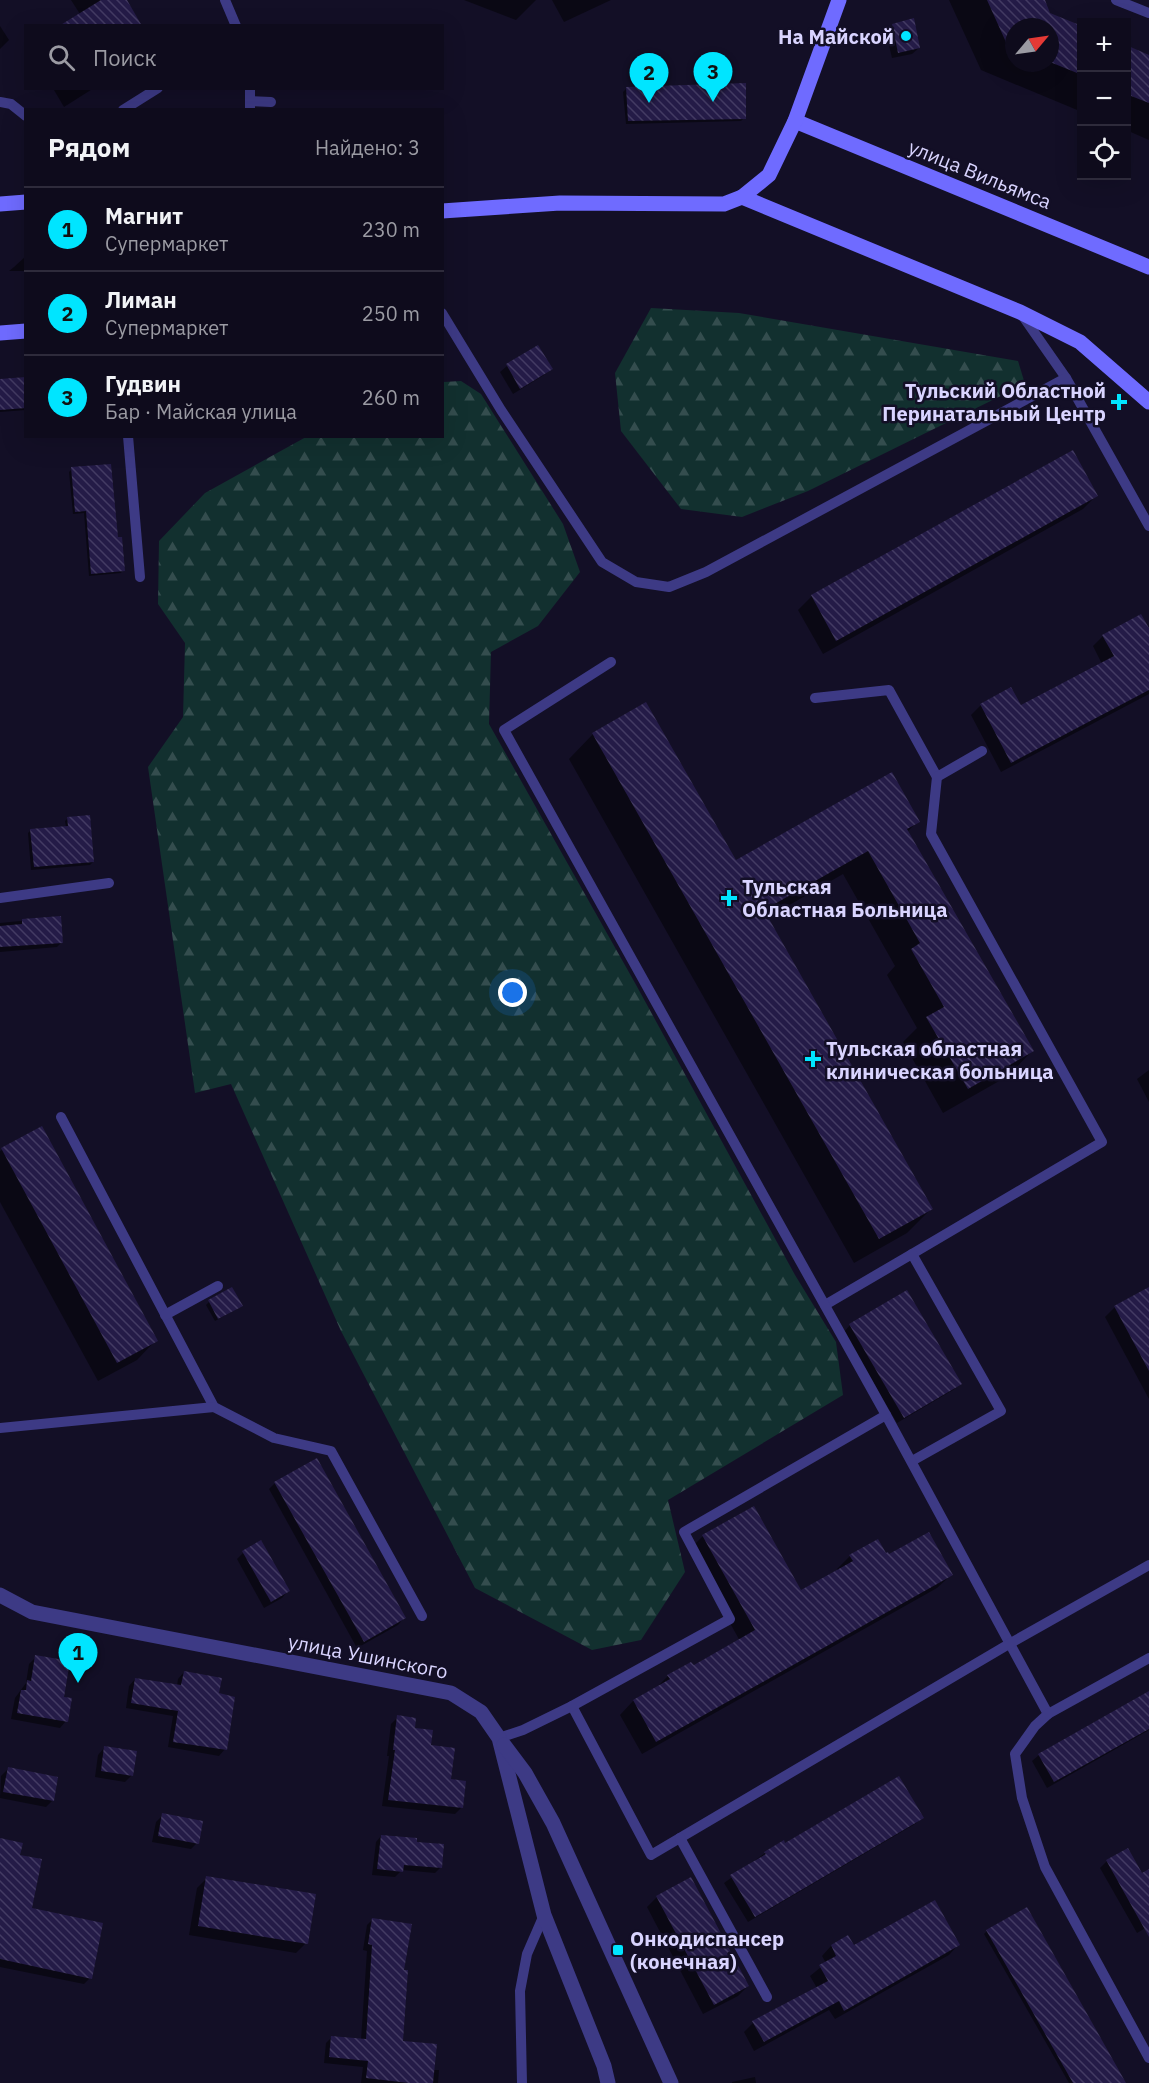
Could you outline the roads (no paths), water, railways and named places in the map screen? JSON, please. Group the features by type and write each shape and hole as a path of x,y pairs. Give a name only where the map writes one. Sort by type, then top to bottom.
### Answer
{"street":[{"path":"444,211 560,203 724,204 742,197 770,175 795,122 839,0"},
{"name":"улица Вильямса","path":"795,122 1149,267"},
{"path":"742,197 1020,312 1080,342 1149,402"},
{"path":"0,204 24,202"},
{"path":"0,333 24,331"},
{"name":"улица Ушинского","path":"0,1595 33,1612 451,1693 481,1712 499,1738 544,1915 604,2066 608,2083"},
{"path":"499,1738 525,1773 553,1823 671,2083"}],"lane":[{"path":"225,0 235,24"},
{"path":"1116,0 1149,13"},
{"path":"126,108 155,90"},
{"path":"0,102 11,104 24,114"},
{"path":"250,105 271,102"},
{"path":"1020,312 1066,378 1149,526"},
{"path":"444,316 501,410 602,562 636,582 669,587 706,572 1066,378"},
{"path":"128,438 140,577"},
{"path":"611,662 504,730 912,1461 1048,1714"},
{"path":"815,698 889,690 937,777 931,834 1102,1142 825,1305"},
{"path":"937,777 982,751"},
{"path":"0,898 109,883"},
{"path":"61,1118 214,1407"},
{"path":"912,1254 1001,1411 912,1461"},
{"path":"165,1315 218,1286"},
{"path":"0,1428 214,1407 274,1438 331,1451 422,1616"},
{"path":"499,1738 523,1730 572,1706 730,1619 684,1532 886,1415"},
{"path":"572,1706 651,1855 1009,1644 1149,1565"},
{"path":"1149,1658 1048,1714 1035,1726 1015,1754 1022,1798 1045,1867 1149,2058"},
{"path":"680,1838 767,1997"},
{"path":"522,2083 520,1991 527,1954 544,1915"}],"place":[{"name":"На Майской","path":"906,36"},
{"name":"Гудвин","path":"713,102"},
{"name":"Лиман","path":"649,103"},
{"name":"Тульский Областной Перинатальный Центр","path":"1119,402"},
{"name":"Тульская Областная Больница","path":"729,898"},
{"name":"Тульская областная клиническая больница","path":"813,1059"},
{"name":"Магнит","path":"78,1683"},
{"name":"Онкодиспансер (конечная)","path":"618,1950"}]}
